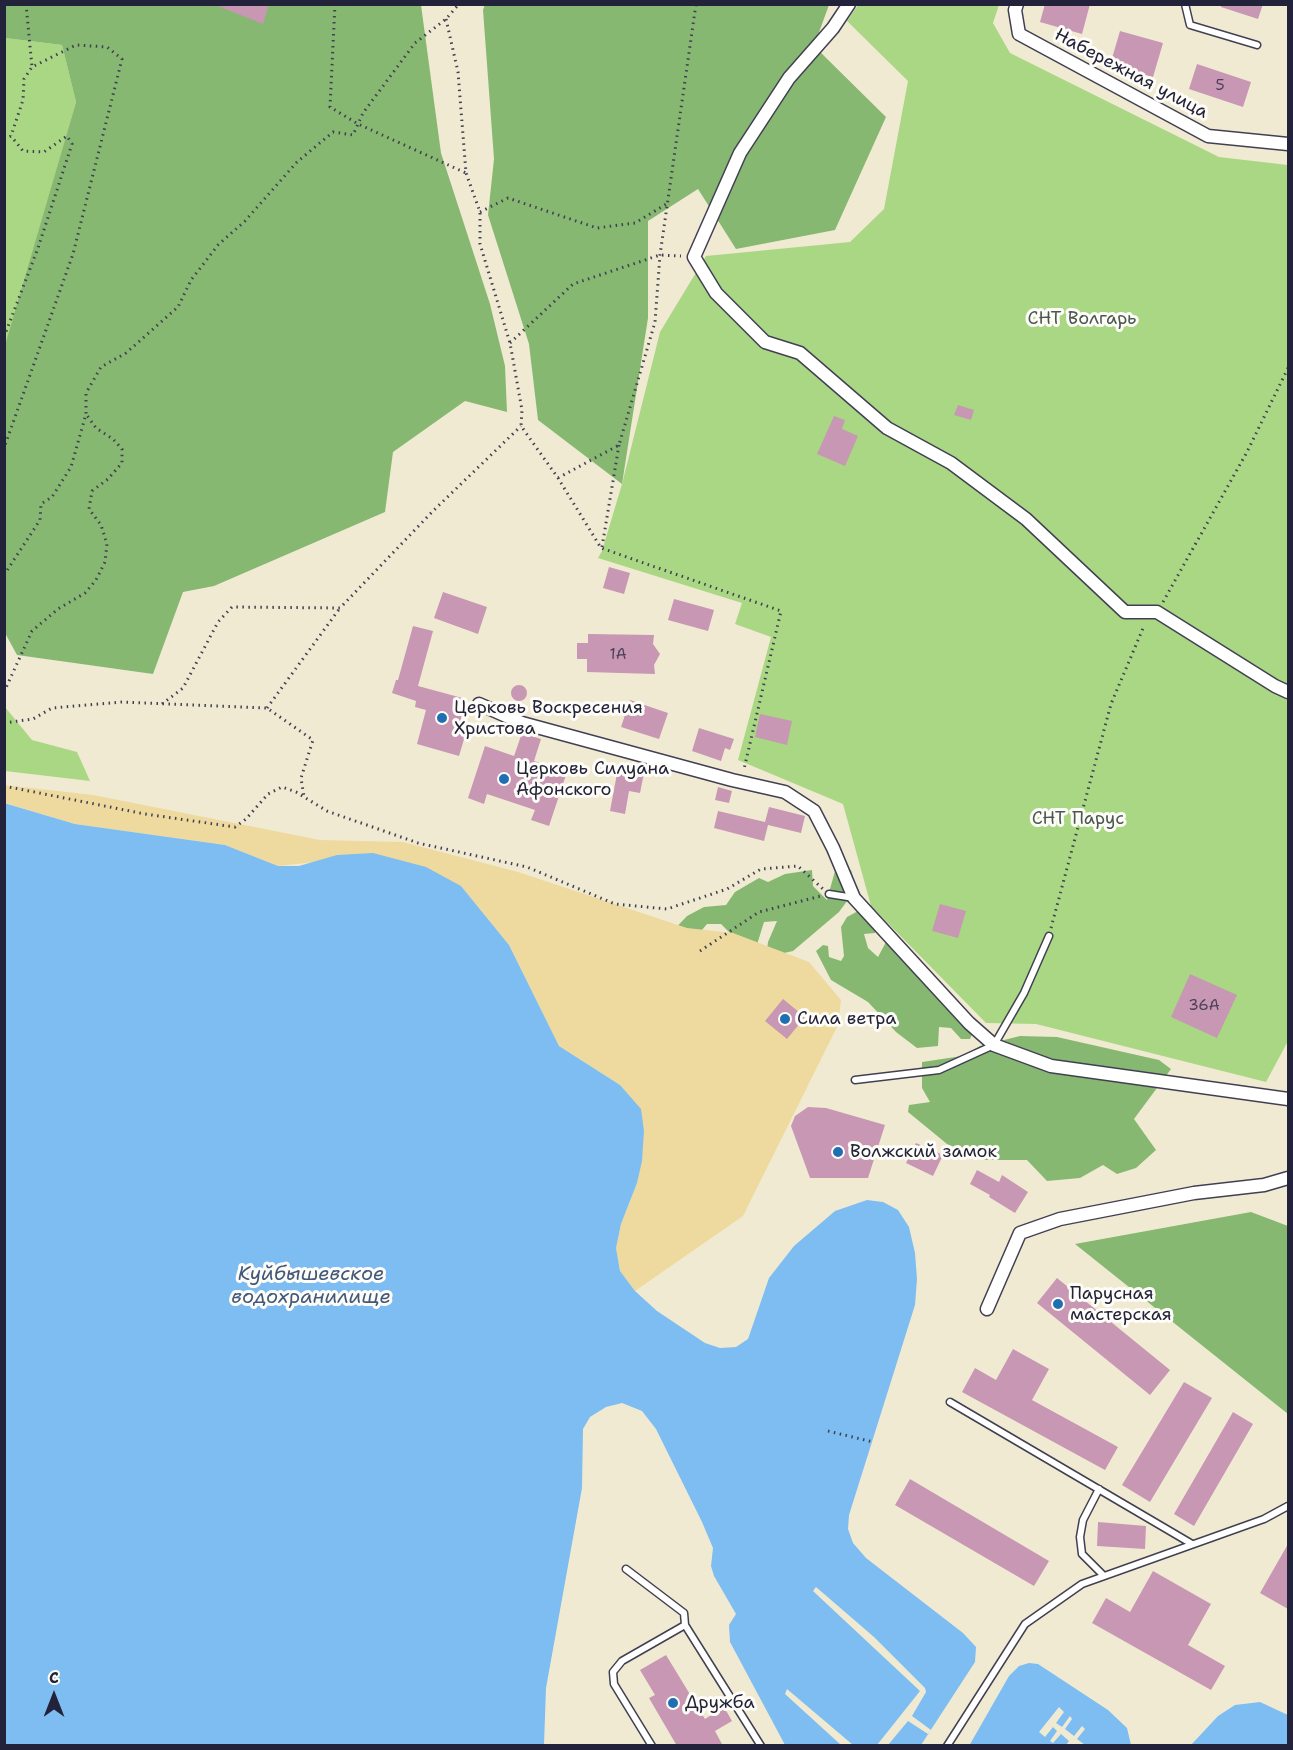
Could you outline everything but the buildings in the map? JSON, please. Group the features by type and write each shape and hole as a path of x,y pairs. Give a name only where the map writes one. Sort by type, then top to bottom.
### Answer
{"street":[{"path":"849,4 833,28 789,78 740,153 694,257 716,293 765,342 800,352 887,428 951,463 1026,519 1125,612 1157,612 1288,692"},
{"name":"Набережная улица","path":"1016,7 1019,34 1208,136 1288,144"},
{"path":"479,704 522,723 785,792 814,811 833,848 854,898 969,1023 994,1045 1051,1066 1288,1099"},
{"path":"987,1309 1020,1233 1060,1219 1194,1193 1264,1185 1288,1178"}],"lane":[{"path":"1185,4 1190,25 1257,45"},
{"path":"828,894 854,898"},
{"path":"855,1080 939,1070 994,1045 1024,993 1049,936"},
{"path":"950,1402 1192,1544"},
{"path":"1099,1490 1083,1520 1080,1537 1082,1554 1104,1576"},
{"path":"947,1746 1026,1624 1082,1584 1264,1519 1288,1506"},
{"path":"626,1569 684,1613 685,1625 761,1746"},
{"path":"652,1746 614,1684 613,1672 622,1661 685,1625"}],"path":[{"path":"26,4 32,67"},
{"path":"335,4 330,107 358,124 466,173"},
{"path":"4,575 40,520 41,504 52,497 71,467 86,414 87,393 101,367 126,353 178,307 191,280 218,245 245,221 297,162 333,132 353,135 358,124 415,43 446,19 459,4"},
{"path":"601,549 619,445 655,322 660,255 696,4"},
{"path":"267,708 340,608 433,511 520,426 522,410 510,343 480,244 480,212 466,173 458,72 446,19"},
{"path":"4,139 11,136 23,100 24,80 32,67 76,45 107,47 122,59 73,254 4,448"},
{"path":"4,337 38,248 72,144 67,136 45,152 23,151 11,136"},
{"path":"480,212 508,198 597,228 635,223 668,202"},
{"path":"510,343 573,284 660,255 694,257"},
{"path":"1049,936 1111,704 1137,638 1157,612 1247,452 1288,368"},
{"path":"4,692 32,631 58,609 85,593 96,580 105,562 107,544 101,525 89,509 92,491 108,479 122,462 122,449 113,439 96,428 86,414"},
{"path":"520,426 558,478 601,549 782,611 741,782"},
{"path":"558,478 619,445"},
{"path":"162,704 183,688 218,622 232,607 340,608"},
{"path":"4,723 33,719 52,708 122,702 267,708 313,741 301,778 304,797"},
{"path":"4,786 145,814 235,827 246,819 268,794 282,787 327,811 418,843 527,867 615,904 667,909 727,888 761,869 798,866 828,894"},
{"path":"828,894 829,884"},
{"path":"700,951 759,912 828,894"},
{"path":"828,1431 873,1442"}],"green space":[{"path":"485,4 829,5 814,46 886,117 835,230 736,249 698,189 648,221 648,318 622,484 538,420 529,344 488,215 494,159 483,10"},
{"path":"5,5 421,5 441,153 490,304 505,366 507,412 465,401 393,452 385,512 214,586 183,592 153,674 17,655 5,633 4,349 76,102 62,45 5,38"},
{"path":"858,5 999,5 993,23 1010,53 1219,157 1288,165 1288,1041 1266,1082 1036,1024 986,1023 871,906 843,804 738,760 771,637 735,624 742,603 598,558 622,484 660,332 706,256 850,242 884,209 908,81 847,21"},
{"path":"5,38 62,45 76,102 5,349"},
{"path":"5,707 32,740 77,752 90,781 5,771"},
{"path":"812,870 813,886 827,900 835,871 851,870 856,889 839,912 793,951 766,957 768,942 777,921 764,922 755,951 744,947 721,924 707,924 697,936 668,936 687,916 704,907 726,905 735,892 759,878 768,882 785,874"},
{"path":"860,910 877,918 875,933 864,934 868,948 878,957 886,942 894,944 977,1023 970,1039 961,1039 951,1028 939,1027 938,1046 917,1048 896,1032 868,1002 831,980 816,951 823,945 828,946 829,957 841,961 844,956 841,927 847,917"},
{"path":"1020,1036 1057,1037 1159,1060 1171,1069 1134,1119 1156,1150 1136,1168 1117,1174 1103,1165 1080,1178 1047,1181 1027,1160 985,1160 947,1144 908,1112 909,1105 930,1102 922,1088 922,1062 962,1056 980,1046"},
{"path":"1251,1212 1288,1226 1288,1414 1075,1244"}],"sand":[{"path":"4,785 93,795 320,840 403,842 518,872 687,928 733,933 809,962 841,1000 838,1025 743,1216 635,1291 620,1271 616,1248 621,1224 637,1183 644,1131 620,1085 559,1046 509,945 461,886 315,862 278,866 225,845 75,824 5,803"}],"water":[{"name":"Куйбышевское водохранилище","path":"4,803 75,824 225,845 278,866 299,866 337,855 373,853 426,867 461,886 509,945 559,1046 620,1085 641,1109 644,1131 642,1161 637,1183 621,1224 616,1248 620,1271 635,1291 657,1311 705,1343 720,1348 736,1347 748,1339 769,1278 794,1246 835,1211 867,1200 883,1202 898,1210 909,1227 915,1253 917,1279 915,1305 849,1515 848,1529 853,1543 866,1558 963,1633 976,1647 975,1662 921,1745 785,1745 730,1642 729,1625 736,1614 714,1576 711,1566 713,1548 702,1522 656,1429 642,1411 622,1403 606,1407 590,1417 583,1429 582,1488 546,1688 544,1745 5,1745"},
{"path":"1029,1663 1038,1664 1108,1710 1127,1728 1131,1745 969,1746 1009,1676 1019,1666"},
{"path":"1260,1702 1288,1715 1288,1745 1191,1745 1218,1716 1235,1705"}],"pier":[{"path":"816,1587 874,1637 925,1688 926,1692 912,1716 931,1730 928,1734 908,1721 888,1745 877,1745 920,1691 813,1591"},
{"path":"787,1689 853,1745 841,1745 785,1694"},
{"path":"1059,1707 1064,1712 1056,1723 1062,1727 1070,1716 1072,1719 1065,1729 1074,1736 1082,1726 1085,1729 1077,1739 1085,1745 1066,1745 1069,1741 1061,1734 1053,1743 1050,1741 1057,1731 1053,1727 1045,1737 1039,1732"}],"place":[{"name":"Церковь Воскресения Христова","path":"442,718"},
{"name":"Церковь Силуана Афонского","path":"504,779"},
{"name":"Сила ветра","path":"785,1019"},
{"name":"Волжский замок","path":"838,1152"},
{"name":"Парусная мастерская","path":"1058,1304"},
{"name":"Дружба","path":"673,1703"}],"park label":[{"name":"СНТ Волгарь","path":"1082,319"},
{"name":"СНТ Парус","path":"1078,819"}]}
